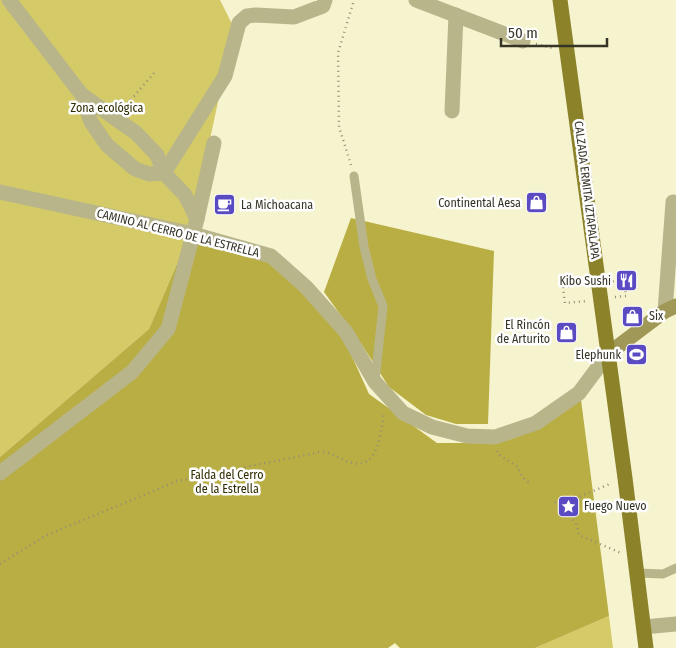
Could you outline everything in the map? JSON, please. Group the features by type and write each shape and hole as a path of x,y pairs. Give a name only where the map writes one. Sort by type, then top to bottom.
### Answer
{"main road":[{"name":"CALZADA ERMITA IZTAPALAPA","path":"560,0 625,478 646,648"}],"street":[{"path":"9,0 82,95 136,133 156,154 164,173 185,195 197,219"},
{"path":"164,173 225,76 239,23 247,16 256,15 294,17 322,6 325,0"},
{"path":"416,0 523,41"},
{"path":"452,111 456,15"},
{"path":"82,95 91,122 107,145 135,169 150,174 164,173"},
{"path":"0,473 132,372 168,329 197,219 214,143"},
{"name":"CAMINO AL CERRO DE LA ESTRELLA","path":"0,192 193,234 271,256 306,287 346,332 375,382 386,394 403,412 432,427 467,436 495,437 536,424 579,393 608,354"},
{"path":"608,354 671,309 672,202"},
{"path":"644,628 676,624"}],"lane":[{"path":"354,176 364,247 372,279 383,306 375,382"},
{"path":"636,566 663,574 676,568"}],"path":[{"path":"354,0 338,53 339,127 354,176"},
{"path":"523,41 568,52"},
{"path":"110,100 128,103 155,72"},
{"path":"601,300 565,303 563,287 624,280 626,296"},
{"path":"0,564 45,536 177,481 325,451 354,464 364,462 372,458 378,449 386,394"},
{"path":"495,437 498,454 518,467 522,477 531,484"},
{"path":"568,515 577,511 579,497 625,478"},
{"path":"555,502 576,523 579,535 636,566"}],"green space":[{"name":"Zona ecológica","path":"0,0 220,0 234,28 189,236 149,329 0,457"},
{"path":"609,616 613,648 535,648"}],"shaded area":[{"path":"351,218 494,251 488,424 456,424 426,415 389,387 324,292"},
{"name":"Falda del Cerro de la Estrella","path":"189,236 262,254 340,330 369,394 437,443 498,443 580,392 609,616 535,648 400,648 395,643 388,648 0,648 0,457 149,329"}],"place":[{"name":"Continental Aesa","path":"537,203"},
{"name":"La Michoacana","path":"225,205"},
{"name":"Kibo Sushi","path":"627,281"},
{"name":"Six","path":"633,316"},
{"name":"El Rincón de Arturito","path":"566,332"},
{"name":"Elephunk","path":"637,355"},
{"name":"Fuego Nuevo","path":"568,506"}]}
